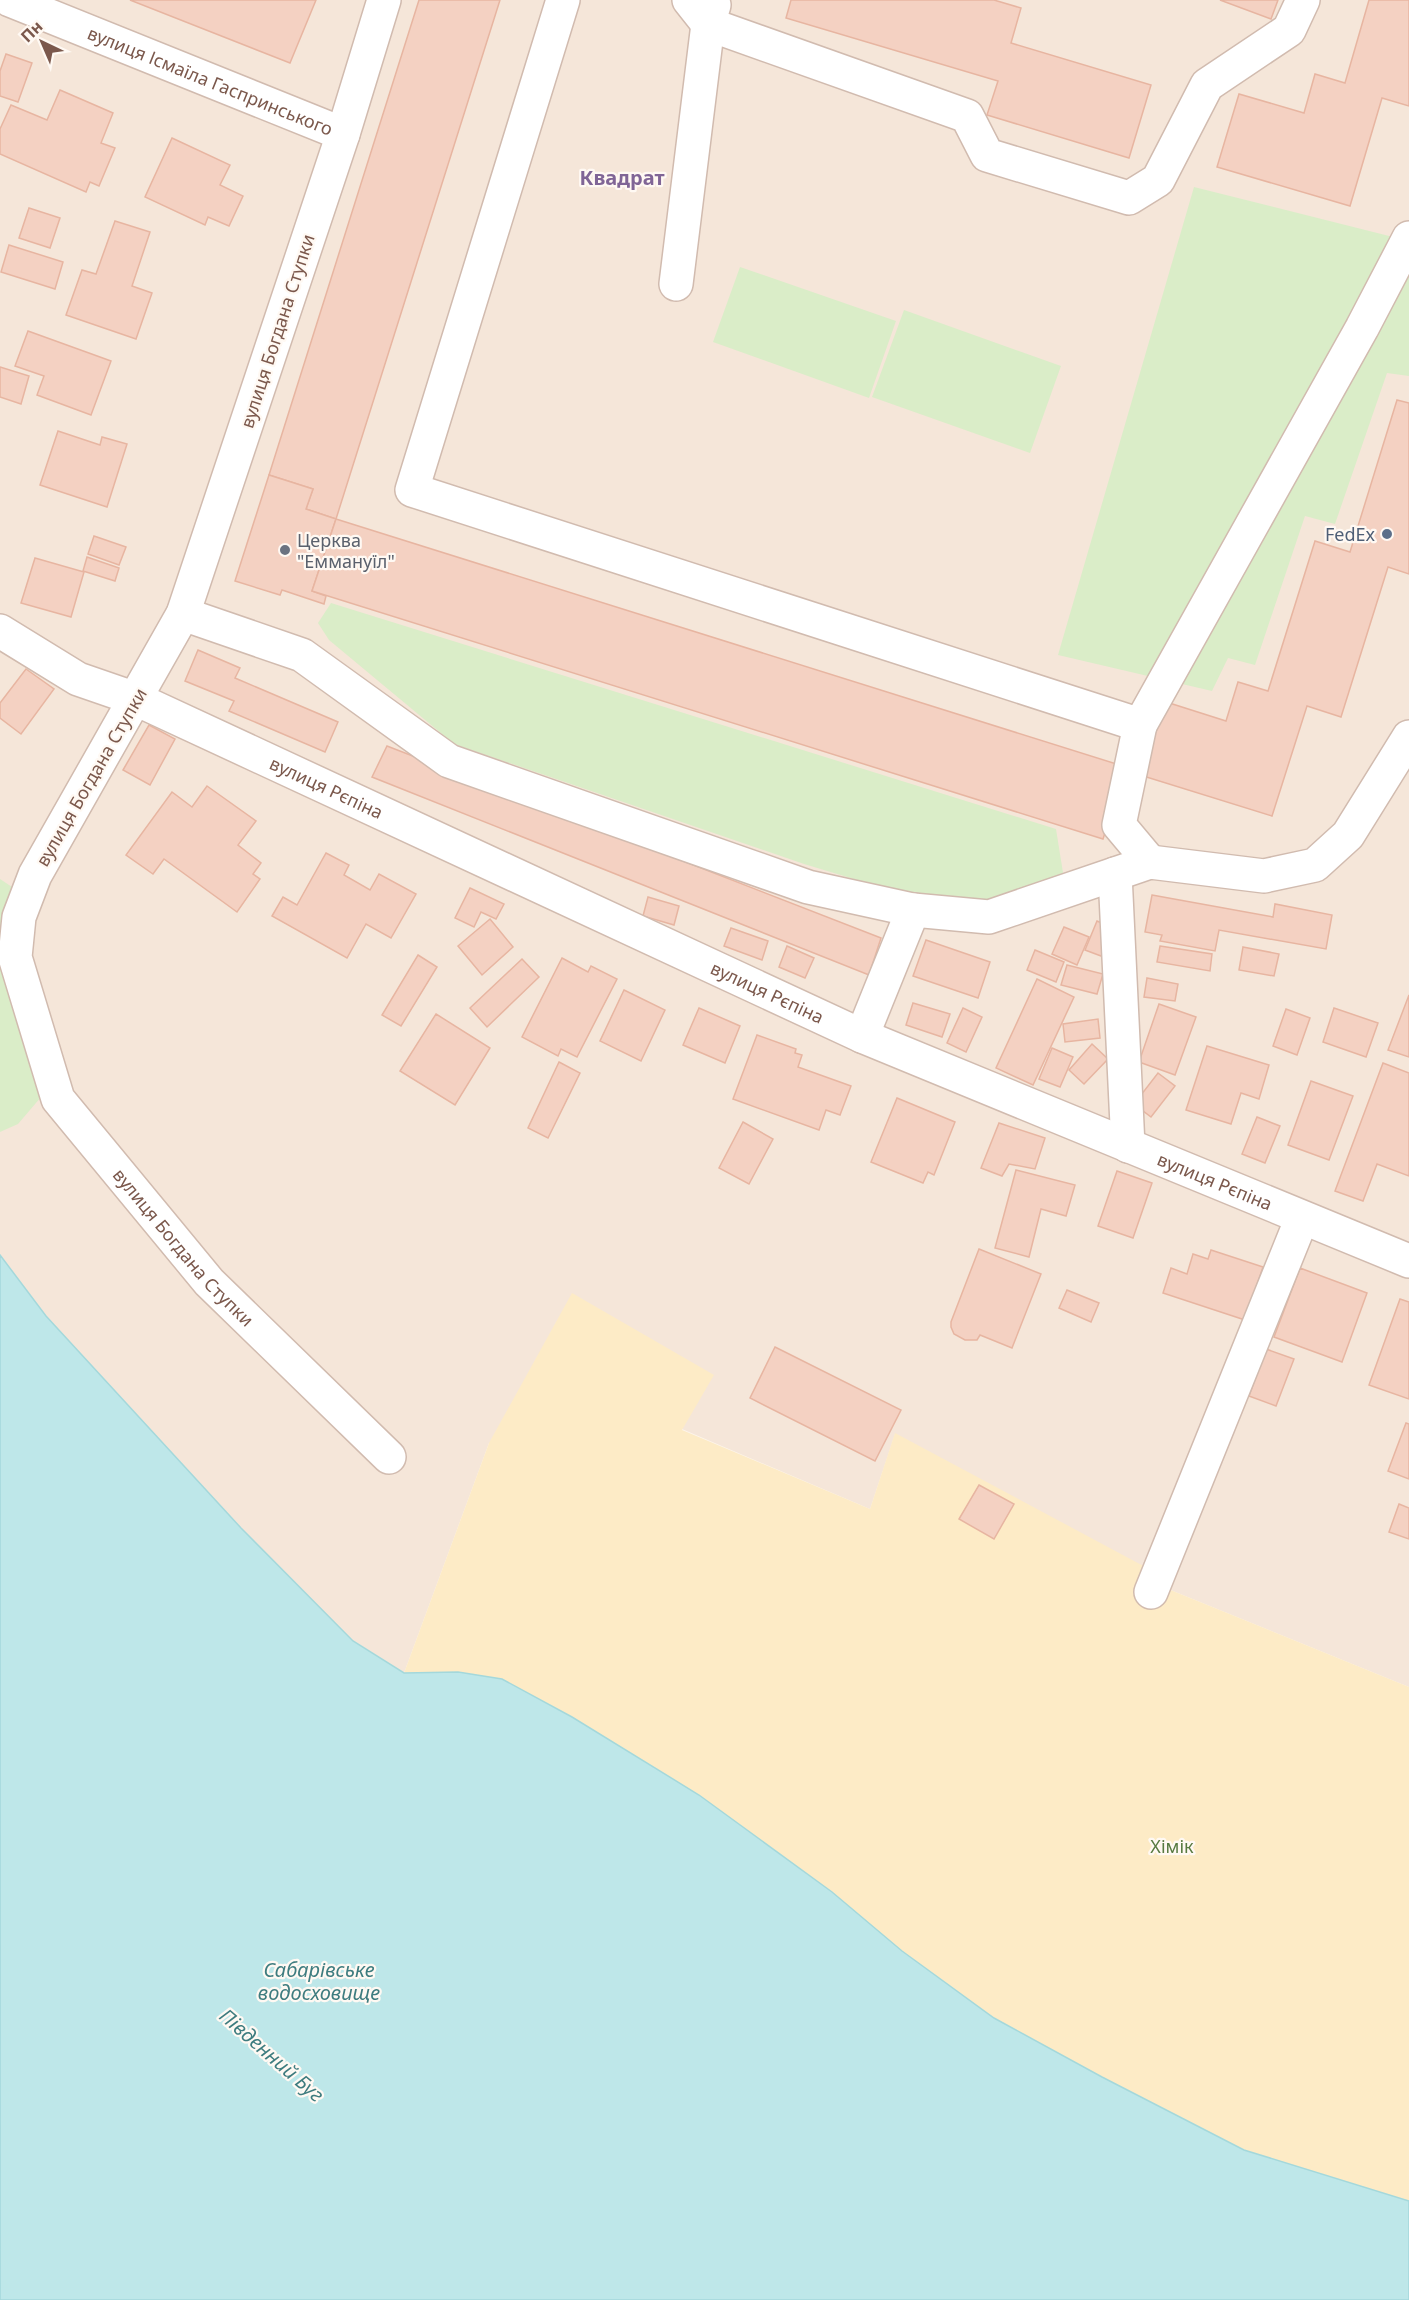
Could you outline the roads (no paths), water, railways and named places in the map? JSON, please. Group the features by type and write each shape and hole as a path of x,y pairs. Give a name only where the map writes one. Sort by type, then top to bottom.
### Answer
{"street":[{"name":"вулиця Ісмаїла Гаспринського","path":"10,0 343,134"},
{"name":"вулиця Богдана Ступки","path":"384,0 343,134 183,614 35,875 19,917 15,957 58,1099 209,1282 388,1457"},
{"path":"563,0 412,490 1140,725"},
{"path":"676,284 704,8 967,116 987,154 1129,198 1158,180 1207,85 1289,30 1303,0"},
{"path":"1150,862 1119,825 1140,725 1362,328 1409,238"},
{"path":"183,614 302,655 449,761 808,887 913,910 988,916 1150,862 1264,876 1315,865 1348,835 1409,737"},
{"name":"вулиця Рєпіна","path":"0,631 78,679 136,699 862,1036 1409,1261"},
{"path":"1115,873 1128,1146"},
{"path":"862,1036 913,910"},
{"path":"1151,1592 1302,1218"}],"water":[{"name":"Сабарівське водосховище","path":"0,1255 46,1316 241,1528 353,1641 404,1673 458,1672 502,1679 572,1717 699,1795 832,1892 902,1951 994,2018 1244,2150 1409,2201 1409,2300 0,2300"}],"place":[{"name":"FedEx","path":"1387,534"},
{"name":"Церква \"Еммануїл\"","path":"285,550"}],"district":[{"name":"Квадрат","path":"622,177"}],"park label":[{"name":"Хімік","path":"1172,1846"}],"water label":[{"name":"Південний Буг","path":"272,2055"}]}
